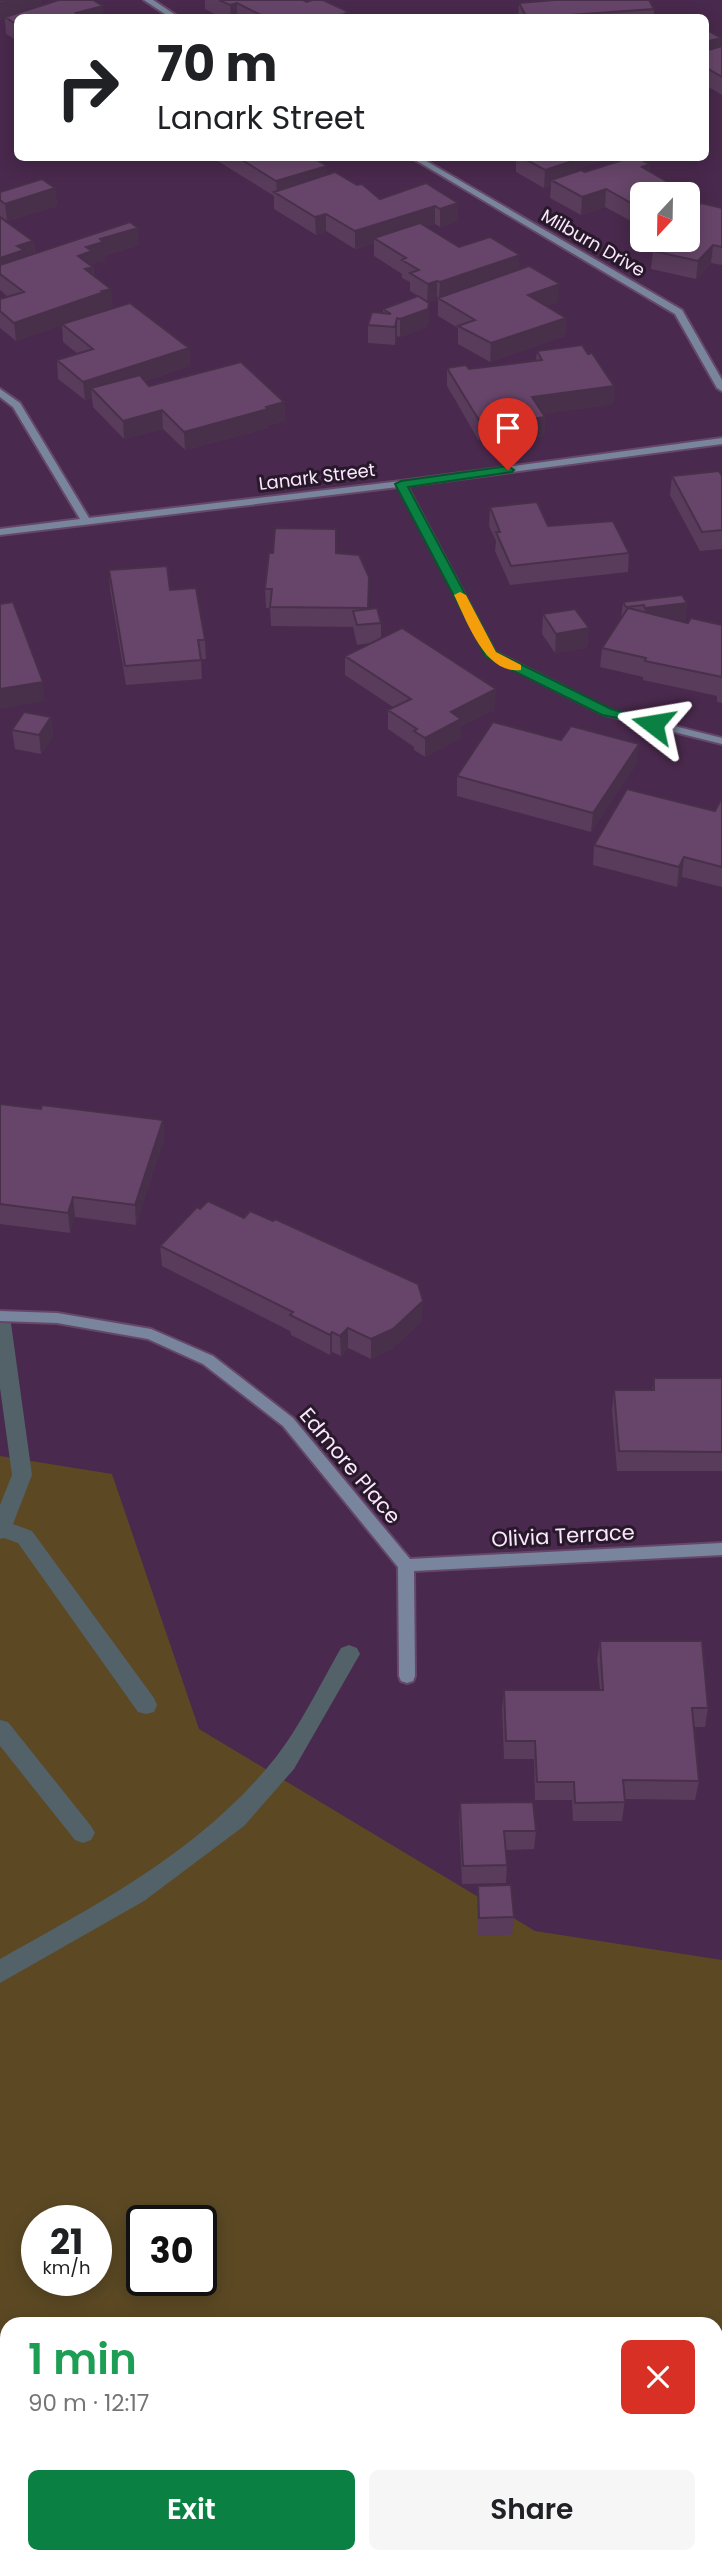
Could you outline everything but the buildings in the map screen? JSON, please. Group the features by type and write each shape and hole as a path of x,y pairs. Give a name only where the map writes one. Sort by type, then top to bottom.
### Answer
{"street":[{"path":"148,0 171,14"},
{"name":"Milburn Drive","path":"421,161 679,312 722,388"},
{"path":"0,392 17,405 87,523"},
{"name":"Lanark Street","path":"0,532 401,484 722,440"},
{"path":"401,484 491,654 606,712 722,741"},
{"name":"Edmore Place","path":"0,1316 57,1318 151,1334 208,1360 288,1422 406,1565"},
{"name":"Olivia Terrace","path":"406,1565 722,1549"},
{"path":"406,1565 407,1675"}],"shaded area":[{"path":"0,1456 112,1474 199,1729 535,1931 722,1960 722,2317 0,2317"}],"waterway":[{"path":"0,1316 22,1475 1,1528"},
{"path":"1,1528 25,1537 146,1705"},
{"path":"0,1972 136,1894 236,1819 286,1762 349,1654"},
{"path":"0,1729 83,1833"}],"slow traffic":[{"path":"460,595 491,654 516,667"}],"route":[{"path":"508,470 401,484 491,654 606,712 653,724"}]}
